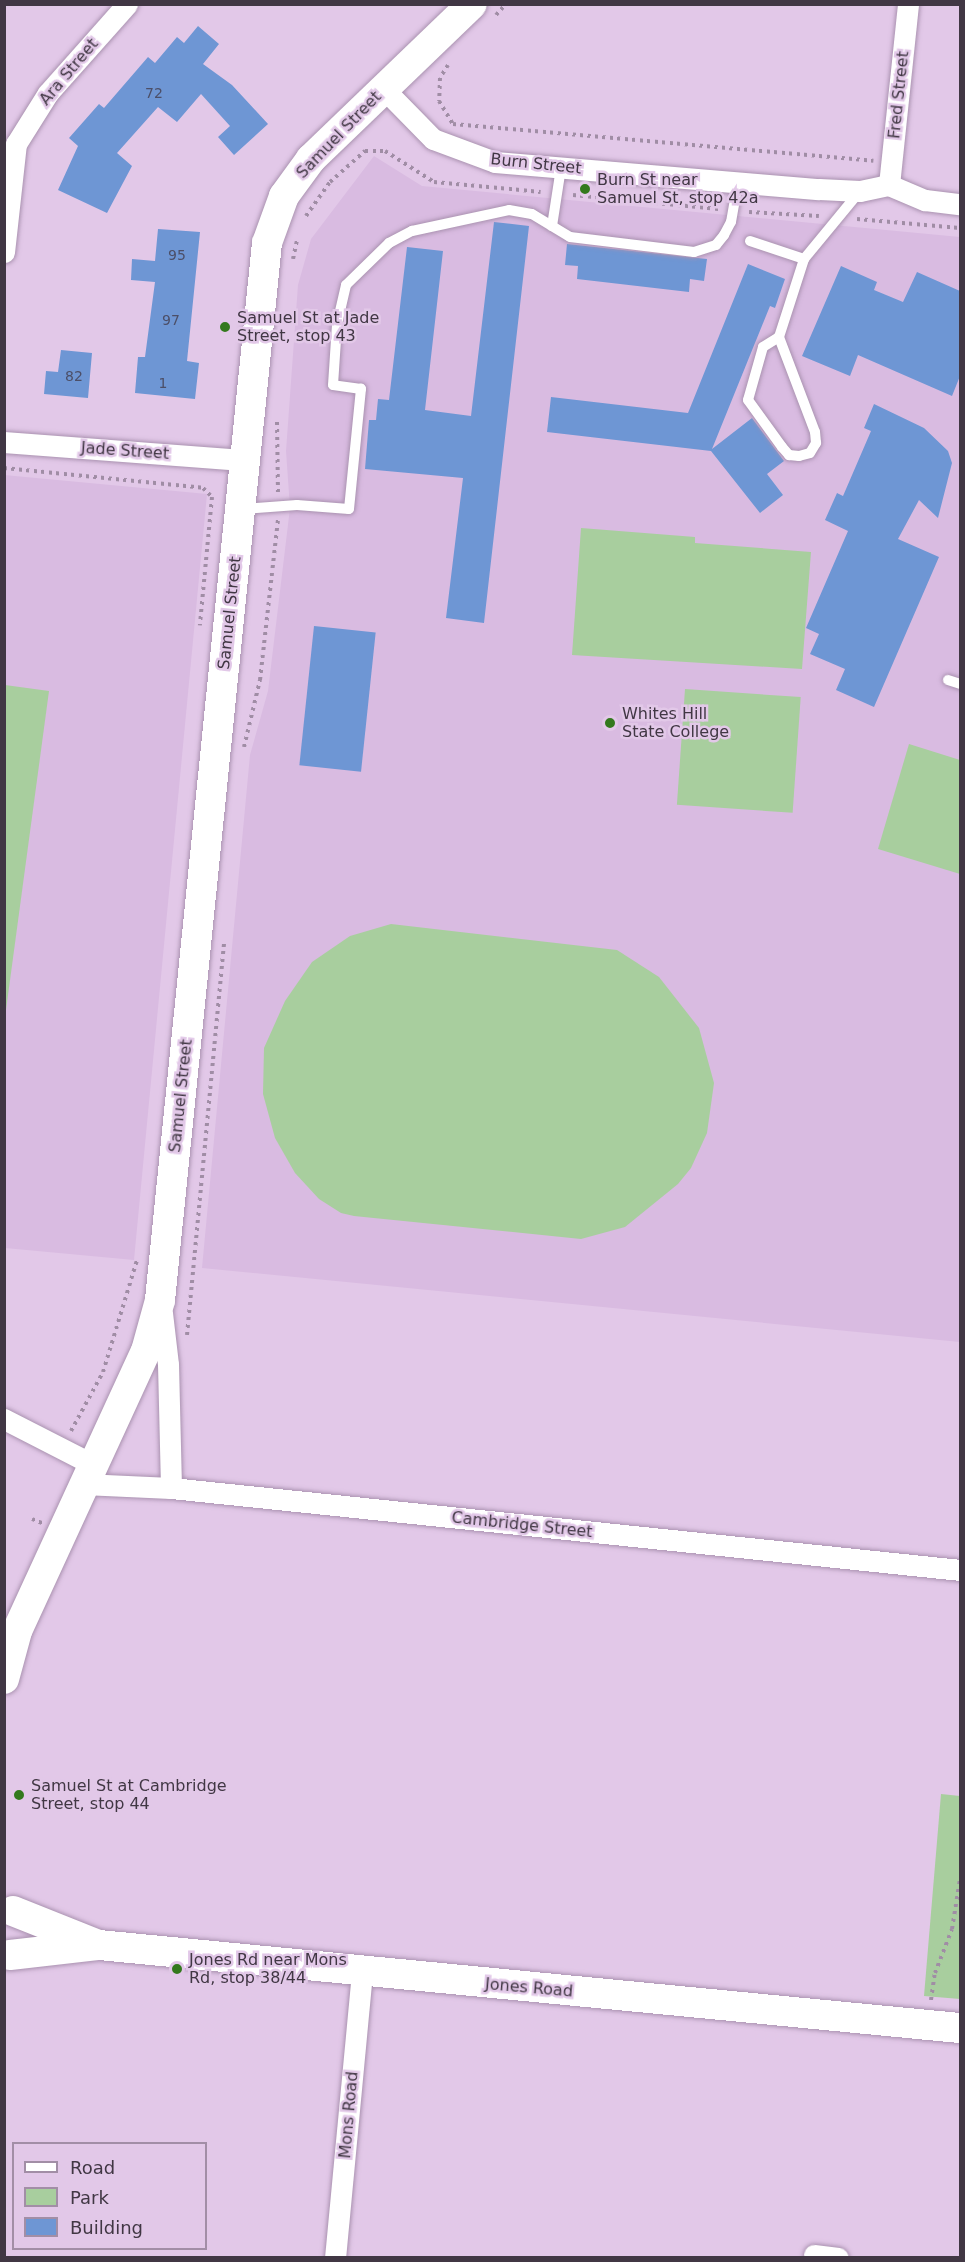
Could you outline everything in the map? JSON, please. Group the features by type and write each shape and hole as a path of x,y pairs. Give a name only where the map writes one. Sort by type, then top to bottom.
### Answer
{"street":[{"name":"Ara Street","path":"4,252 16,144 48,93 127,4"},
{"name":"Fred Street","path":"890,185 908,4"},
{"name":"Samuel Street","path":"4,1679 17,1631 87,1474 146,1351 160,1300 241,509 264,260 273,221 284,196 311,159 384,89 480,14"},
{"name":"Burn Street","path":"384,89 433,139 450,148 495,162 738,184 860,191 890,185"},
{"path":"890,185 925,201 960,204"},
{"name":"Jade Street","path":"4,442 245,460"},
{"name":"Samuel Street","path":"160,1300 168,1364 171,1488"},
{"path":"4,1419 87,1474"},
{"name":"Cambridge Street","path":"87,1474 171,1488 960,1570"},
{"path":"7,1900 18,1934 7,1957"},
{"name":"Jones Road","path":"7,1900 99,1945"},
{"name":"Jones Road","path":"7,1957 99,1945 960,2028"},
{"name":"Mons Road","path":"335,2258 362,1972"},
{"path":"814,2255 838,2258"}],"lane":[{"path":"552,226 561,168"},
{"path":"241,509 279,506 349,509 361,389 333,386 337,324 346,285 368,260 412,231 509,210 532,214 570,237 694,252 716,244 731,222 738,184"},
{"path":"778,337 815,432 816,443 810,453 799,456 789,455 748,400 763,347 778,337 804,259 860,191"},
{"path":"750,241 804,259"},
{"path":"948,680 960,684"}],"path":[{"path":"480,14 506,4"},
{"path":"451,60 440,78 439,101 453,123 873,162"},
{"path":"302,222 330,182 365,152 385,151 434,182 733,211 960,228"},
{"path":"290,271 299,232"},
{"path":"243,755 260,680 279,506 275,448 278,412"},
{"path":"4,468 203,488 212,497 199,636"},
{"path":"186,1345 225,930"},
{"path":"70,1432 103,1372 140,1247"},
{"path":"929,2025 935,1973 952,1929 960,1879"}],"shaded area":[{"name":"Whites Hill State College","path":"374,156 422,186 960,237 960,1342 202,1268 250,755 268,691 290,508 286,451 298,285 311,239"},
{"path":"4,475 207,494 134,1260 5,1248"}],"green space":[{"path":"581,528 695,537 695,543 811,552 802,669 572,655"},
{"path":"5,685 49,691 6,1010 4,1010"},
{"path":"685,689 801,697 793,813 677,805"},
{"path":"909,744 960,760 960,874 878,849"},
{"path":"391,924 617,950 659,977 699,1028 714,1083 707,1133 691,1168 678,1184 625,1227 581,1239 354,1216 341,1213 319,1199 295,1173 275,1138 263,1094 264,1048 285,1001 312,962 350,936"},
{"path":"941,1794 960,1796 960,1999 924,1996"}],"building":[{"path":"198,26 219,44 203,64 232,85 268,124 234,155 218,137 230,126 201,94 177,122 158,107 117,153 132,166 107,213 58,190 78,146 69,138 99,104 104,108 148,57 155,63 177,37 184,43"},
{"path":"494,222 529,226 484,623 446,618 463,478 365,469 369,420 376,420 378,399 389,400 407,247 443,251 425,410 471,416"},
{"path":"158,229 200,232 187,361 199,363 195,399 135,393 138,357 145,357 155,282 131,280 132,259 155,261"},
{"path":"567,244 707,259 704,281 690,279 689,292 577,279 578,266 565,265"},
{"path":"748,264 785,279 775,308 770,306 712,449 752,418 784,461 767,474 783,495 760,513 711,451 547,432 551,397 688,413"},
{"path":"841,266 877,282 874,290 903,302 917,272 960,291 960,376 952,396 858,355 850,376 802,356"},
{"path":"61,350 92,353 88,398 44,394 46,371 58,372"},
{"path":"874,404 924,428 948,451 952,463 938,518 919,500 898,539 939,557 874,707 836,690 845,669 810,654 819,634 806,628 848,531 825,520 837,493 843,496 871,431 864,428"},
{"path":"314,626 376,632 361,772 299,765"}],"place":[{"name":"Burn St near Samuel St, stop 42a","path":"585,189"},
{"name":"Samuel St at Jade Street, stop 43","path":"225,327"},
{"name":"Whites Hill State College","path":"610,723"},
{"name":"Samuel St at Cambridge Street, stop 44","path":"19,1795"},
{"name":"Jones Rd near Mons Rd, stop 38/44","path":"177,1969"}]}
